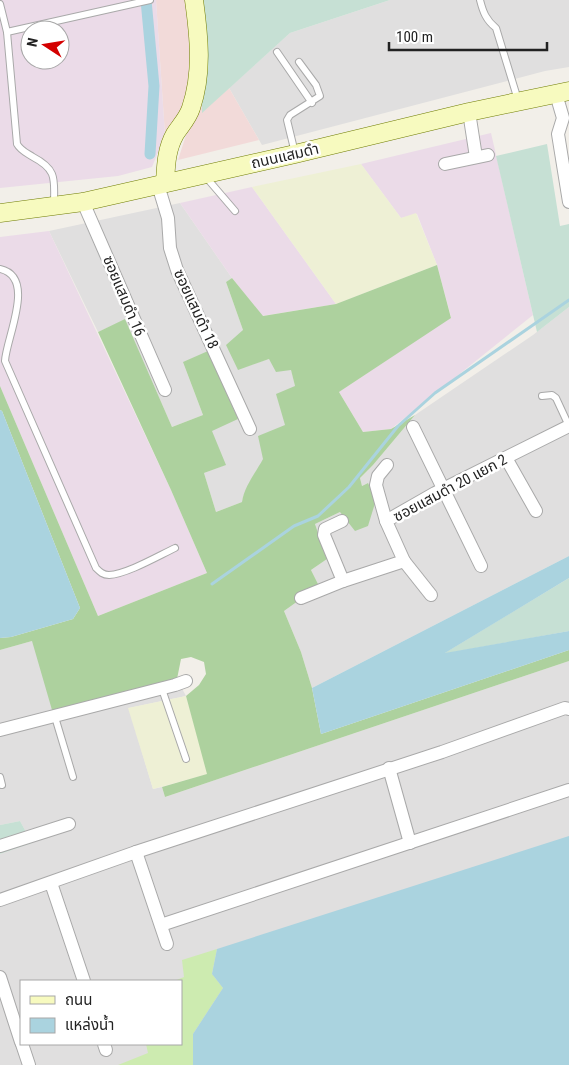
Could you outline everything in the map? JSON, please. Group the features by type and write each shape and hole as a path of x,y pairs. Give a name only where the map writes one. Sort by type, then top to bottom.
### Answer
{"street":[{"path":"162,184 169,146 191,110 196,91 199,69 198,32 194,0"},
{"path":"562,93 563,118 558,134 569,202"},
{"name":"ถนนแสมดำ","path":"0,213 83,202 469,112 562,93"},
{"path":"445,164 482,156 469,112"},
{"name":"ซอยแสมดำ 18","path":"162,184 168,218 170,248 177,270 250,429"},
{"name":"ซอยแสมดำ 16","path":"83,202 165,390"},
{"name":"ซอยแสมดำ 20 แยก 2","path":"431,595 404,561 386,521 444,489 569,426"},
{"path":"413,427 481,566"},
{"path":"506,458 536,511"},
{"path":"386,521 376,485 378,476 387,465"},
{"path":"342,521 325,530 324,535 343,580"},
{"path":"301,598 343,580 404,561"},
{"path":"0,730 162,689 186,681"},
{"path":"0,900 136,852 442,752 564,708 569,708"},
{"path":"389,768 410,843"},
{"path":"161,925 569,790"},
{"path":"0,846 68,824"},
{"path":"136,852 167,944"},
{"path":"51,883 84,980"},
{"path":"0,977 20,1037"},
{"path":"23,1045 29,1065"}],"lane":[{"path":"7,32 150,0"},
{"path":"480,0 484,14 496,28 518,102"},
{"path":"0,4 7,32 18,144 20,148 43,162 51,170 54,182 54,206"},
{"path":"277,52 312,103"},
{"path":"295,154 287,120 290,115 320,97 316,85 299,62"},
{"path":"204,175 235,211"},
{"path":"0,269 11,274 18,288 16,316 6,350 5,361 96,568 101,573 108,575 120,572 175,548"},
{"path":"542,396 552,395 556,398 569,426"},
{"path":"162,689 186,759"},
{"path":"55,717 73,777"},
{"path":"0,778 2,785"}],"shaded area":[{"path":"0,0 156,0 165,135 152,167 118,176 0,188"},
{"path":"156,0 200,0 202,112 229,88 259,140 178,160 188,129 165,135"},
{"path":"390,0 569,0 569,67 545,71 262,145 229,88 290,33"},
{"path":"491,133 533,315 391,429 363,432 339,392 451,317 437,265 417,214 401,218 361,164"},
{"path":"252,187 336,304 262,316 232,278 180,203"},
{"path":"180,203 232,278 226,282 243,330 238,369 269,359 291,369 295,386 285,425 251,480 242,502 216,512 204,473 225,465 183,362 203,415 172,427 125,320 98,332 49,231"},
{"path":"49,231 171,490 207,573 98,616 0,386 0,237"},
{"path":"569,307 569,556 312,688 301,652 284,611 319,586 311,570 327,559 315,524 340,512 368,483 362,486 360,478 415,415 533,335"},
{"path":"32,641 177,679 186,696 129,708 153,789 162,787 165,797 569,661 569,1065 0,1065 0,854 32,843 20,821 0,825 0,650"}],"green space":[{"path":"200,0 390,0 290,33 202,113"},
{"path":"547,144 560,226 569,224 569,307 537,332 496,156"},
{"path":"361,164 401,218 416,213 437,265 336,304 252,187"},
{"path":"437,265 451,318 339,392 363,432 391,429 415,415 360,478 362,486 368,483 376,500 368,526 355,531 340,512 315,524 327,559 311,570 319,586 284,611 301,652 312,688 321,734 569,650 569,661 165,797 162,787 207,774 186,696 199,685 206,674 204,662 191,657 181,659 177,679 52,710 32,641 0,650 0,638 11,637 73,619 80,608 0,410 0,386 98,616 207,573 98,332 125,319 172,427 203,415 183,362 208,351 238,419 212,431 226,465 204,473 216,512 242,502 248,485 263,459 258,436 285,425 276,394 295,386 291,370 276,372 269,359 238,370 226,345 243,330 226,282 232,278 263,316 336,304"},
{"path":"569,578 569,631 443,654"},
{"path":"186,696 208,774 153,789 128,708"},
{"path":"20,821 32,843 0,854 0,825"},
{"path":"217,949 212,974 223,988 193,1034 193,1065 118,1065 148,1053 146,1045 182,1045 182,980 176,980 184,977 182,960"}],"water":[{"path":"0,410 80,608 73,619 11,637 0,638"},
{"path":"569,556 569,578 445,653 569,631 569,650 321,734 312,688"},
{"path":"569,836 569,1065 193,1065 193,1034 223,988 212,974 217,949"}],"waterway":[{"path":"146,0 154,86 150,154"},
{"path":"212,584 294,526 318,516 349,487 398,426 435,393 569,300"}]}
